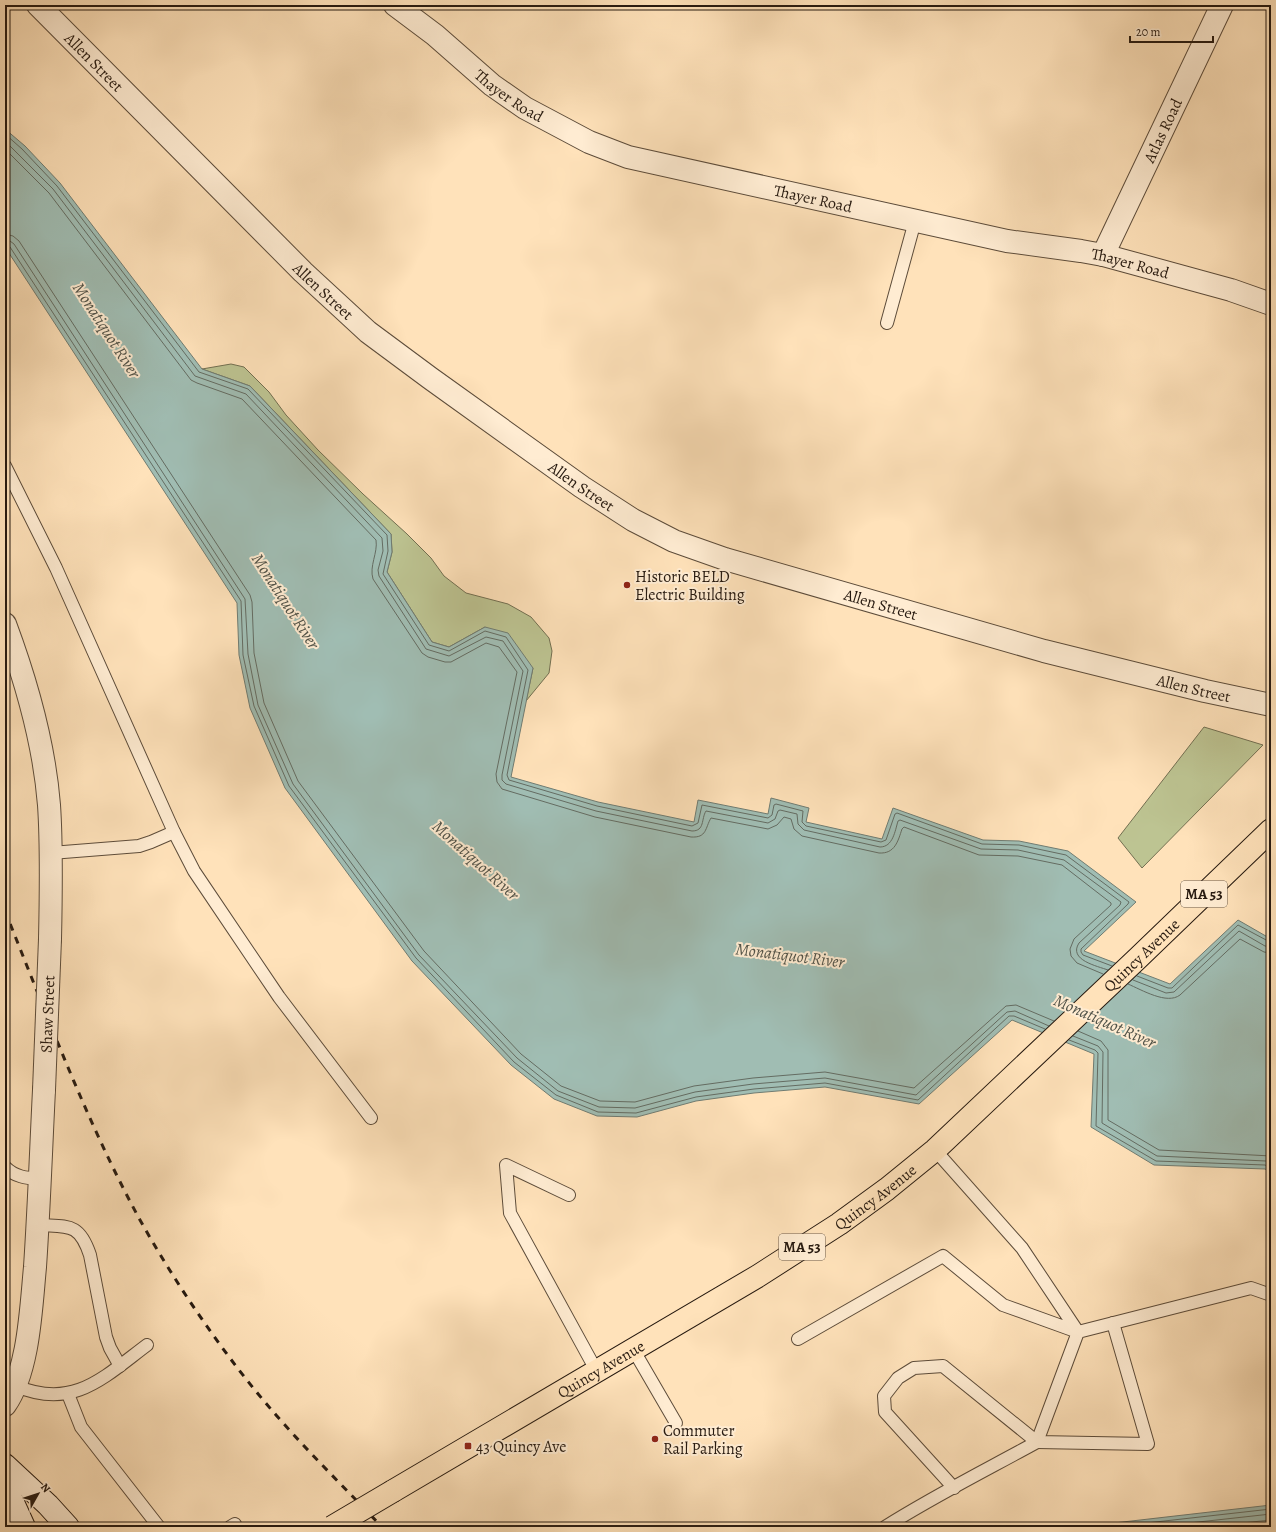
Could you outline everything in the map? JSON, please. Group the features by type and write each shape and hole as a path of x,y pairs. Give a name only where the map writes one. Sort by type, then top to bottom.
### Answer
{"main road":[{"name":"Quincy Avenue","path":"332,1527 596,1370 758,1276 839,1224 887,1189 935,1150 1271,830"}],"street":[{"name":"Allen Street","path":"38,5 303,272 368,332 582,487 633,520 674,541 725,559 1044,651 1206,691 1271,705"},
{"name":"Thayer Road","path":"395,5 435,35 508,97 544,119 588,142 628,157 1006,242 1104,255 1231,290 1271,304"},
{"name":"Atlas Road","path":"1104,255 1222,5"},
{"name":"Shaw Street","path":"5,624 26,683 41,745 49,804 51,853 50,939 44,1090 38,1226 33,1292 24,1355 16,1386 5,1405"},
{"path":"5,1465 48,1505 68,1527"},
{"path":"8,1492 20,1527"},
{"path":"8,1492 24,1527"}],"lane":[{"path":"887,323 915,222"},
{"path":"5,466 56,568 174,832 194,871 279,997 371,1118"},
{"path":"51,853 139,846 174,832"},
{"path":"935,1150 1022,1248 1078,1332"},
{"path":"568,1195 506,1165 510,1213 596,1370"},
{"path":"6,1170 20,1177 40,1179"},
{"path":"38,1226 69,1227 76,1230 82,1236 90,1255 106,1337 120,1366"},
{"path":"798,1339 943,1256 1003,1305 1078,1332 1250,1288 1271,1295"},
{"path":"885,1527 926,1502 1037,1442 1148,1444 1113,1323"},
{"path":"1037,1442 1078,1332"},
{"path":"16,1386 42,1395 68,1394 90,1385 120,1366 147,1345"},
{"path":"633,1349 676,1422"},
{"path":"954,1488 885,1412 884,1396 898,1378 914,1368 943,1366 1037,1442"},
{"path":"68,1394 84,1432 159,1527"}],"green space":[{"path":"231,364 244,367 269,392 286,415 318,450 431,558 444,576 466,593 508,604 531,617 549,638 552,651 549,673 526,701 533,668 485,627 449,647 432,642 387,572 392,552 391,534 250,386 202,369"},
{"path":"1204,727 1263,745 1142,868 1118,838"}],"water":[{"name":"Monatiquot River","path":"5,129 25,146 60,183 202,369 250,386 391,534 392,552 387,572 432,642 449,647 485,627 508,633 533,668 511,777 598,802 694,822 698,800 768,814 771,798 809,808 806,822 882,839 893,808 983,840 1019,841 1068,851 1136,902 1084,951 1170,984 1238,920 1271,939 1271,1172 1265,1169 1154,1165 1091,1127 1094,1054 1012,1020 919,1104 825,1087 754,1093 696,1101 637,1117 597,1116 554,1099 511,1065 412,961 285,788 250,708 239,655 237,603 5,247"},
{"path":"1271,1505 1271,1527 1079,1527"}],"railway":[{"path":"5,911 68,1067 102,1145 120,1183 154,1245 203,1321 257,1393 302,1444 382,1527"}],"place":[{"name":"Historic BELD Electric Building","path":"627,585"},
{"name":"Commuter Rail Parking","path":"655,1439"},
{"name":"43 Quincy Ave","path":"468,1446"}]}
